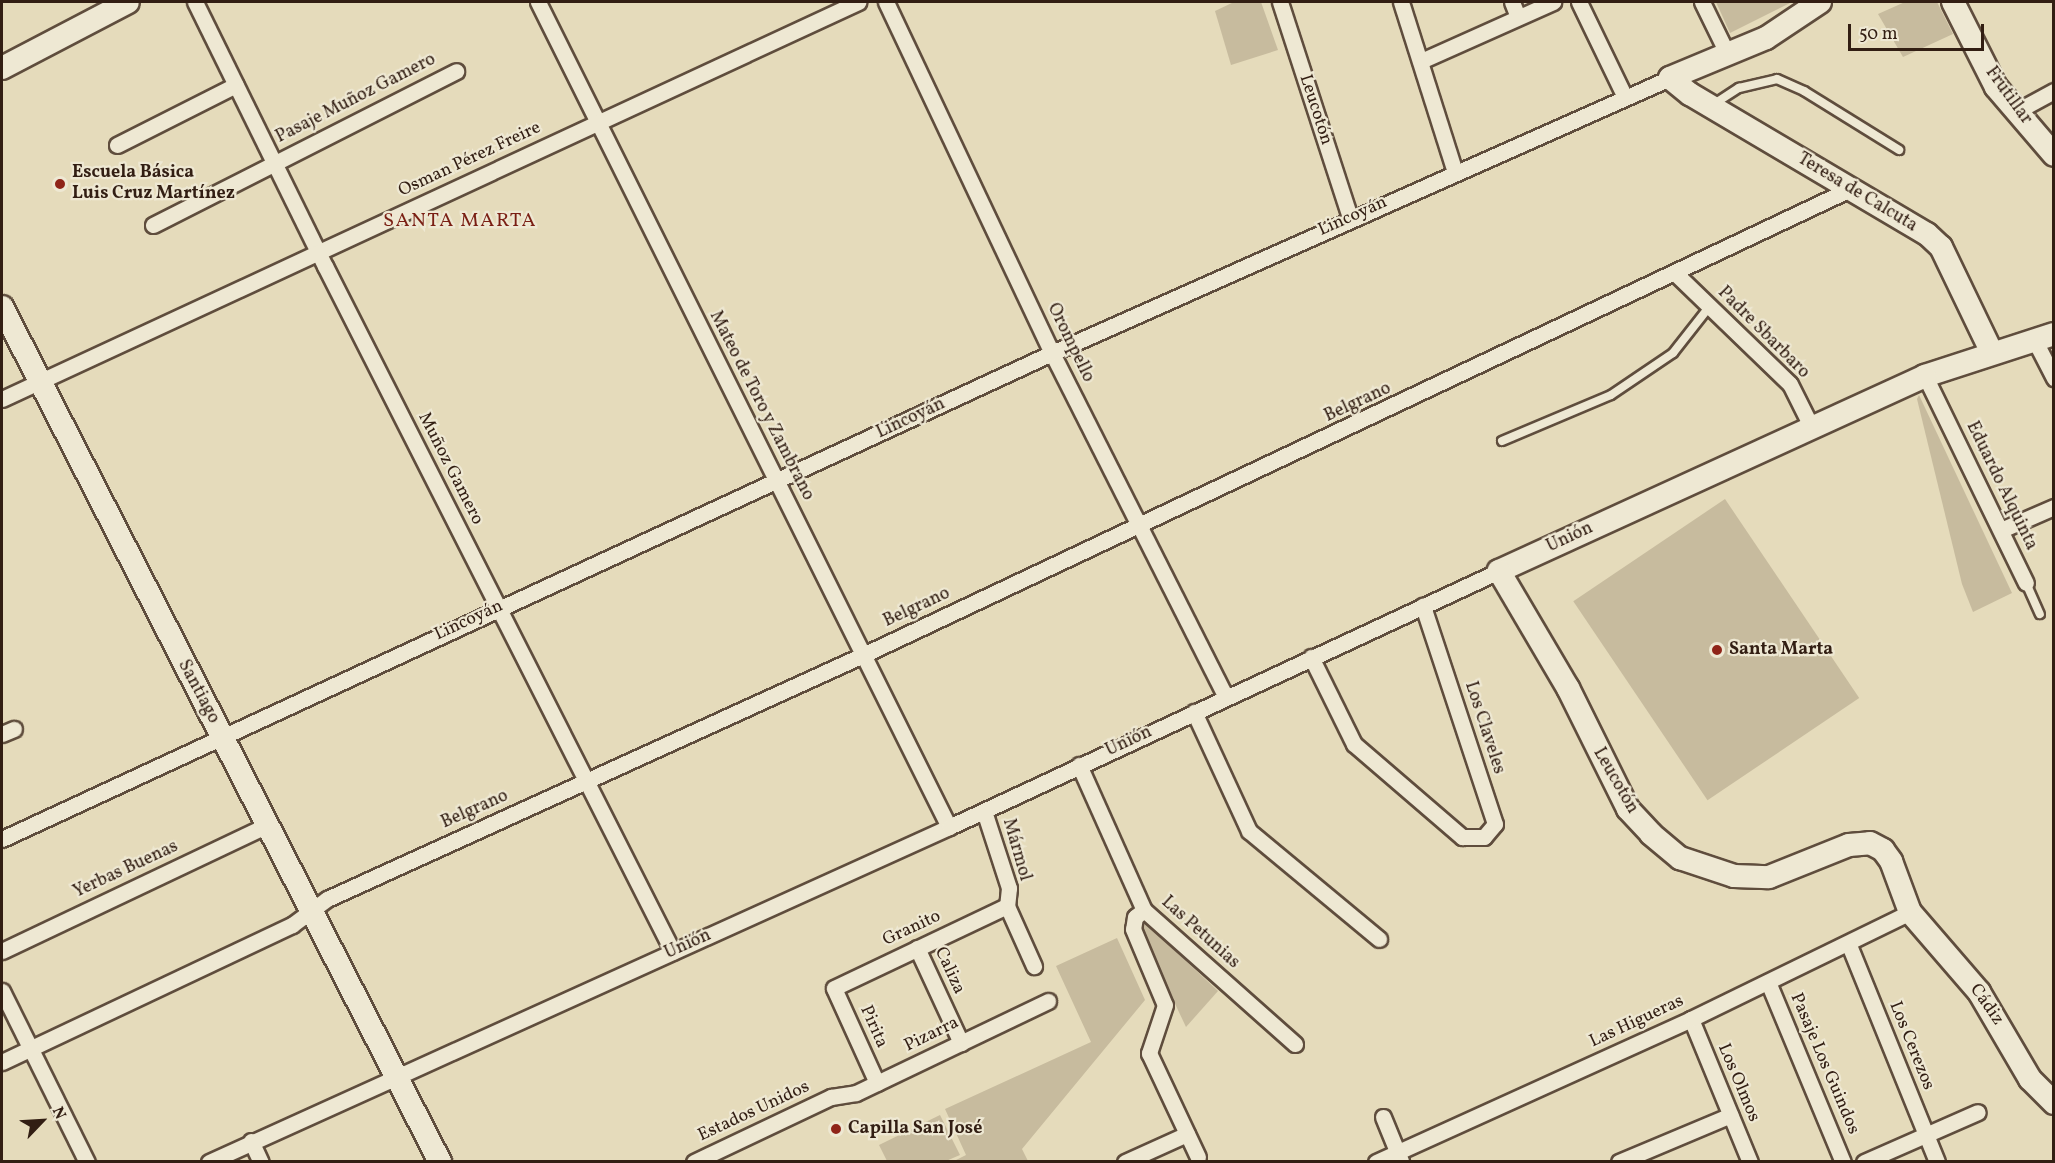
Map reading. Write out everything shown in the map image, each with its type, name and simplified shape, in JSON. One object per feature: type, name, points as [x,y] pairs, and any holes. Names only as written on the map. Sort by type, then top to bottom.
[{"type":"street","points":[[2,68],[128,2]]},
{"type":"street","name":"Muñoz Gamero","points":[[195,2],[318,252],[673,952]]},
{"type":"street","name":"Mateo de Toro y Zambrano","points":[[538,2],[950,827]]},
{"type":"street","name":"Osman Pérez Freire","points":[[2,399],[858,2]]},
{"type":"street","name":"Orompello","points":[[886,2],[1052,352],[1226,698]]},
{"type":"street","name":"Leucotón","points":[[1280,2],[1350,218]]},
{"type":"street","points":[[1401,2],[1455,172]]},
{"type":"street","points":[[1512,2],[1518,17]]},
{"type":"street","points":[[1421,61],[1553,2]]},
{"type":"street","points":[[1579,2],[1625,97]]},
{"type":"street","points":[[1702,2],[1727,53]]},
{"type":"street","name":"Lincoyán","points":[[2,839],[1052,352],[1790,25],[1820,2]]},
{"type":"street","name":"Frutillar","points":[[1953,2],[1996,87],[2054,155]]},
{"type":"street","name":"Pasaje Muñoz Gamero","points":[[153,225],[456,71]]},
{"type":"street","name":"Teresa de Calcuta","points":[[1670,78],[1710,106],[1927,234],[1941,247],[1992,353]]},
{"type":"street","points":[[117,145],[236,85]]},
{"type":"street","points":[[2017,111],[2054,91]]},
{"type":"street","name":"Belgrano","points":[[2,1062],[292,925],[327,898],[863,655],[1676,274],[1850,189]]},
{"type":"street","name":"Padre Sbarbaro","points":[[1676,274],[1790,384],[1810,426]]},
{"type":"street","name":"Santiago","points":[[2,307],[440,1161]]},
{"type":"street","points":[[2044,337],[2054,378]]},
{"type":"street","name":"Unión","points":[[208,1161],[950,827],[1078,765],[1810,426],[1925,376],[2044,337]]},
{"type":"street","name":"Eduardo Alquinta","points":[[1925,376],[2026,583]]},
{"type":"street","points":[[2001,530],[2054,507]]},
{"type":"street","name":"Leucotón","points":[[1499,571],[1568,688],[1628,809],[1665,846],[1680,858],[1709,870],[1769,877],[1849,845],[1870,843],[1891,861],[1910,912]]},
{"type":"street","name":"Los Claveles","points":[[1311,657],[1354,744],[1462,837],[1484,837],[1495,824],[1423,606]]},
{"type":"street","points":[[1194,712],[1249,831],[1379,939]]},
{"type":"street","name":"Las Petunias","points":[[1078,765],[1144,910],[1295,1044]]},
{"type":"street","name":"Mármol","points":[[984,811],[1009,888],[1007,906],[1034,966]]},
{"type":"street","name":"Yerbas Buenas","points":[[2,951],[267,825]]},
{"type":"street","name":"Granito","points":[[834,988],[1007,906]]},
{"type":"street","points":[[1144,910],[1135,917],[1133,929],[1165,1005],[1149,1053],[1198,1157]]},
{"type":"street","name":"Las Higueras","points":[[1377,1161],[1400,1157],[1849,945],[1910,912]]},
{"type":"street","name":"Cádiz","points":[[1910,912],[1979,992],[2030,1079],[2054,1103]]},
{"type":"street","name":"Los Cerezos","points":[[1849,945],[1937,1161]]},
{"type":"street","name":"Caliza","points":[[917,948],[961,1043]]},
{"type":"street","name":"Pasaje Los Guindos","points":[[1768,982],[1843,1161]]},
{"type":"street","name":"Pirita","points":[[834,988],[877,1083]]},
{"type":"street","points":[[2,991],[87,1161]]},
{"type":"street","name":"Pizarra","points":[[831,1098],[856,1093],[1048,1001]]},
{"type":"street","name":"Los Olmos","points":[[1690,1019],[1750,1161]]},
{"type":"street","name":"Estados Unidos","points":[[694,1161],[831,1098]]},
{"type":"street","points":[[1864,1161],[1978,1112]]},
{"type":"street","points":[[1619,1161],[1731,1115]]},
{"type":"street","points":[[1383,1117],[1400,1157]]},
{"type":"street","points":[[1125,1161],[1187,1134]]},
{"type":"street","points":[[251,1141],[261,1161]]},
{"type":"lane","points":[[1710,106],[1739,88],[1777,79],[1804,91],[1899,150]]},
{"type":"lane","points":[[1502,441],[1611,395],[1673,353],[1710,306]]},
{"type":"lane","name":"Eduardo Alquinta","points":[[2026,583],[2040,614]]},
{"type":"shaded area","points":[[1234,2],[1261,2],[1278,50],[1231,65],[1215,11]]},
{"type":"shaded area","points":[[1716,2],[1792,2],[1730,33]]},
{"type":"shaded area","points":[[1905,2],[1937,2],[1953,34],[1903,57],[1878,14]]},
{"type":"shaded area","points":[[1919,395],[2012,593],[1973,612],[1962,584],[1917,399]]},
{"type":"shaded area","name":"Santa Marta","points":[[1725,499],[1859,698],[1707,800],[1573,601]]},
{"type":"shaded area","points":[[1144,922],[1218,991],[1186,1027],[1138,925]]},
{"type":"shaded area","points":[[1117,938],[1145,1000],[1022,1149],[1028,1161],[954,1161],[966,1155],[945,1109],[1091,1042],[1056,966]]},
{"type":"shaded area","points":[[940,1115],[960,1155],[946,1161],[887,1161],[879,1145]]},
{"type":"place","name":"Escuela Básica Luis Cruz Martínez","points":[[60,184]]},
{"type":"place","name":"Santa Marta","points":[[1717,650]]},
{"type":"place","name":"Capilla San José","points":[[836,1129]]},
{"type":"district","name":"SANTA MARTA","points":[[460,221]]}]
